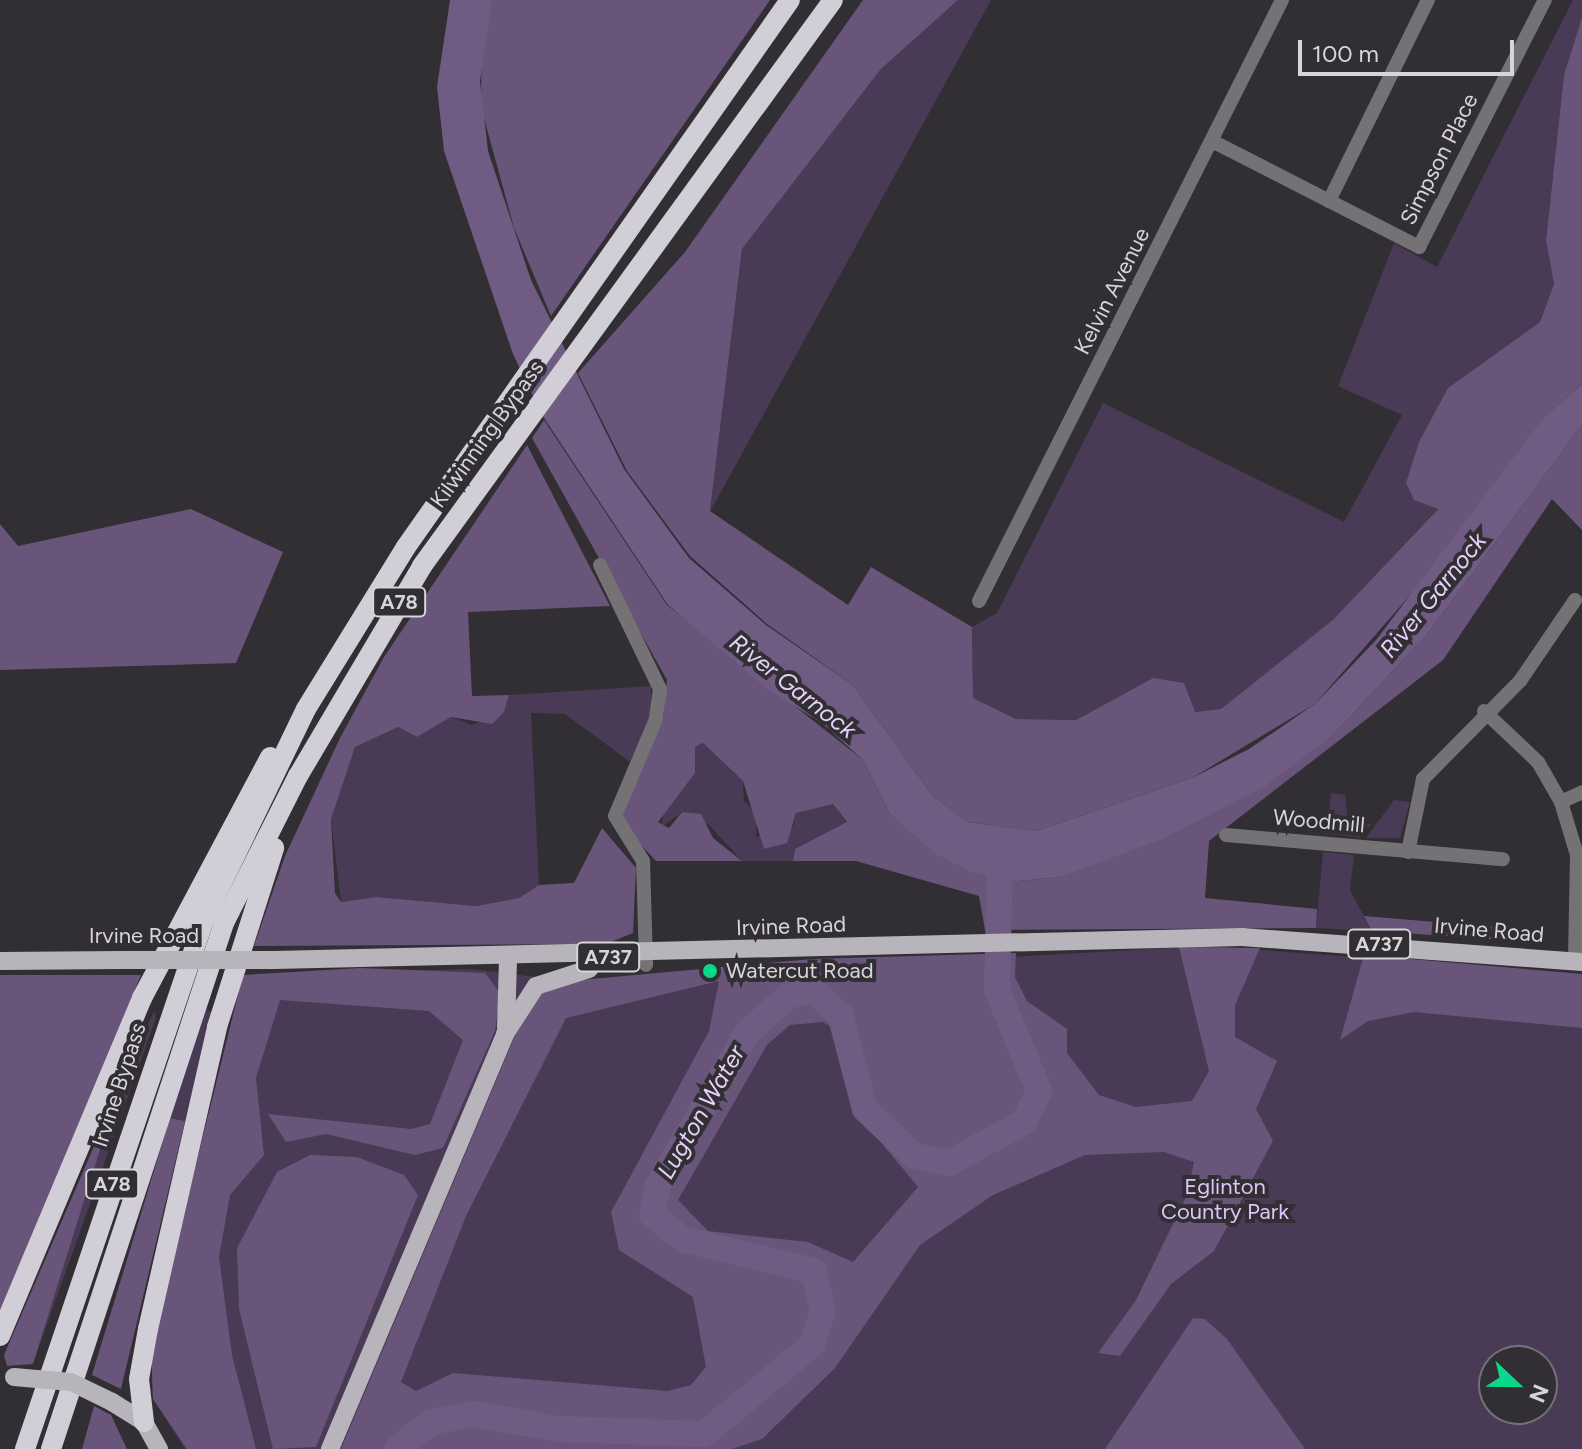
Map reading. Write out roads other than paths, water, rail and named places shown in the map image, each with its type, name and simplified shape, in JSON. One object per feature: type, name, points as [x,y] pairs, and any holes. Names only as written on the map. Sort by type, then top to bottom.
[{"type":"highway","points":[[732,79],[778,0]]},
{"type":"highway","name":"Kilwinning Bypass","points":[[214,922],[306,709],[498,414],[790,0]]},
{"type":"highway","name":"Kilwinning Bypass","points":[[214,922],[422,566],[833,0]]},
{"type":"highway","points":[[0,1336],[142,998],[250,783],[306,709]]},
{"type":"highway","points":[[156,1440],[139,1379],[148,1329],[217,1027],[298,776]]},
{"type":"highway","name":"Irvine Bypass","points":[[25,1449],[214,922]]},
{"type":"highway","name":"A78","points":[[51,1449],[214,922]]},
{"type":"main road","name":"Irvine Road","points":[[0,961],[647,960],[698,954],[942,944],[1288,938],[1578,961]]},
{"type":"main road","points":[[505,1034],[508,958]]},
{"type":"main road","points":[[330,1449],[505,1034],[527,997],[533,958]]},
{"type":"main road","points":[[527,997],[568,970],[647,960]]},
{"type":"main road","points":[[7,1378],[71,1382],[112,1402],[156,1440]]},
{"type":"street","name":"Kelvin Avenue","points":[[979,601],[1282,0]]},
{"type":"street","points":[[1329,201],[1428,0]]},
{"type":"street","name":"Simpson Place","points":[[1212,141],[1419,247],[1545,0]]},
{"type":"street","points":[[600,565],[660,689],[656,719],[615,816],[643,861],[647,960]]},
{"type":"street","points":[[1408,852],[1423,779],[1484,711],[1538,660],[1575,600]]},
{"type":"street","points":[[1484,711],[1538,762],[1561,802],[1577,855],[1578,961]]},
{"type":"street","points":[[1561,802],[1582,792]]},
{"type":"street","name":"Woodmill","points":[[1226,835],[1503,859]]},
{"type":"water","name":"River Garnock","points":[[450,0],[492,0],[480,81],[488,151],[531,280],[624,469],[689,558],[766,625],[853,685],[932,795],[967,822],[1036,831],[1192,778],[1249,749],[1315,704],[1377,639],[1544,417],[1582,384],[1582,425],[1429,632],[1335,733],[1264,787],[1162,839],[1060,877],[1009,882],[972,872],[934,853],[889,812],[863,760],[823,724],[766,688],[668,605],[542,415],[513,354],[444,151],[437,87]]},
{"type":"waterway","name":"Lugton Water","points":[[397,1449],[431,1422],[474,1414],[559,1429],[704,1434],[812,1345],[823,1312],[814,1271],[682,1239],[652,1215],[658,1185],[747,1033],[788,996],[812,990],[840,1014],[865,1109],[914,1156],[949,1163],[1024,1122],[1039,1091],[997,990],[1000,854]]},
{"type":"place","name":"Watercut Road","points":[[710,971]]},
{"type":"park label","name":"Eglinton Country Park","points":[[1225,1198]]}]
